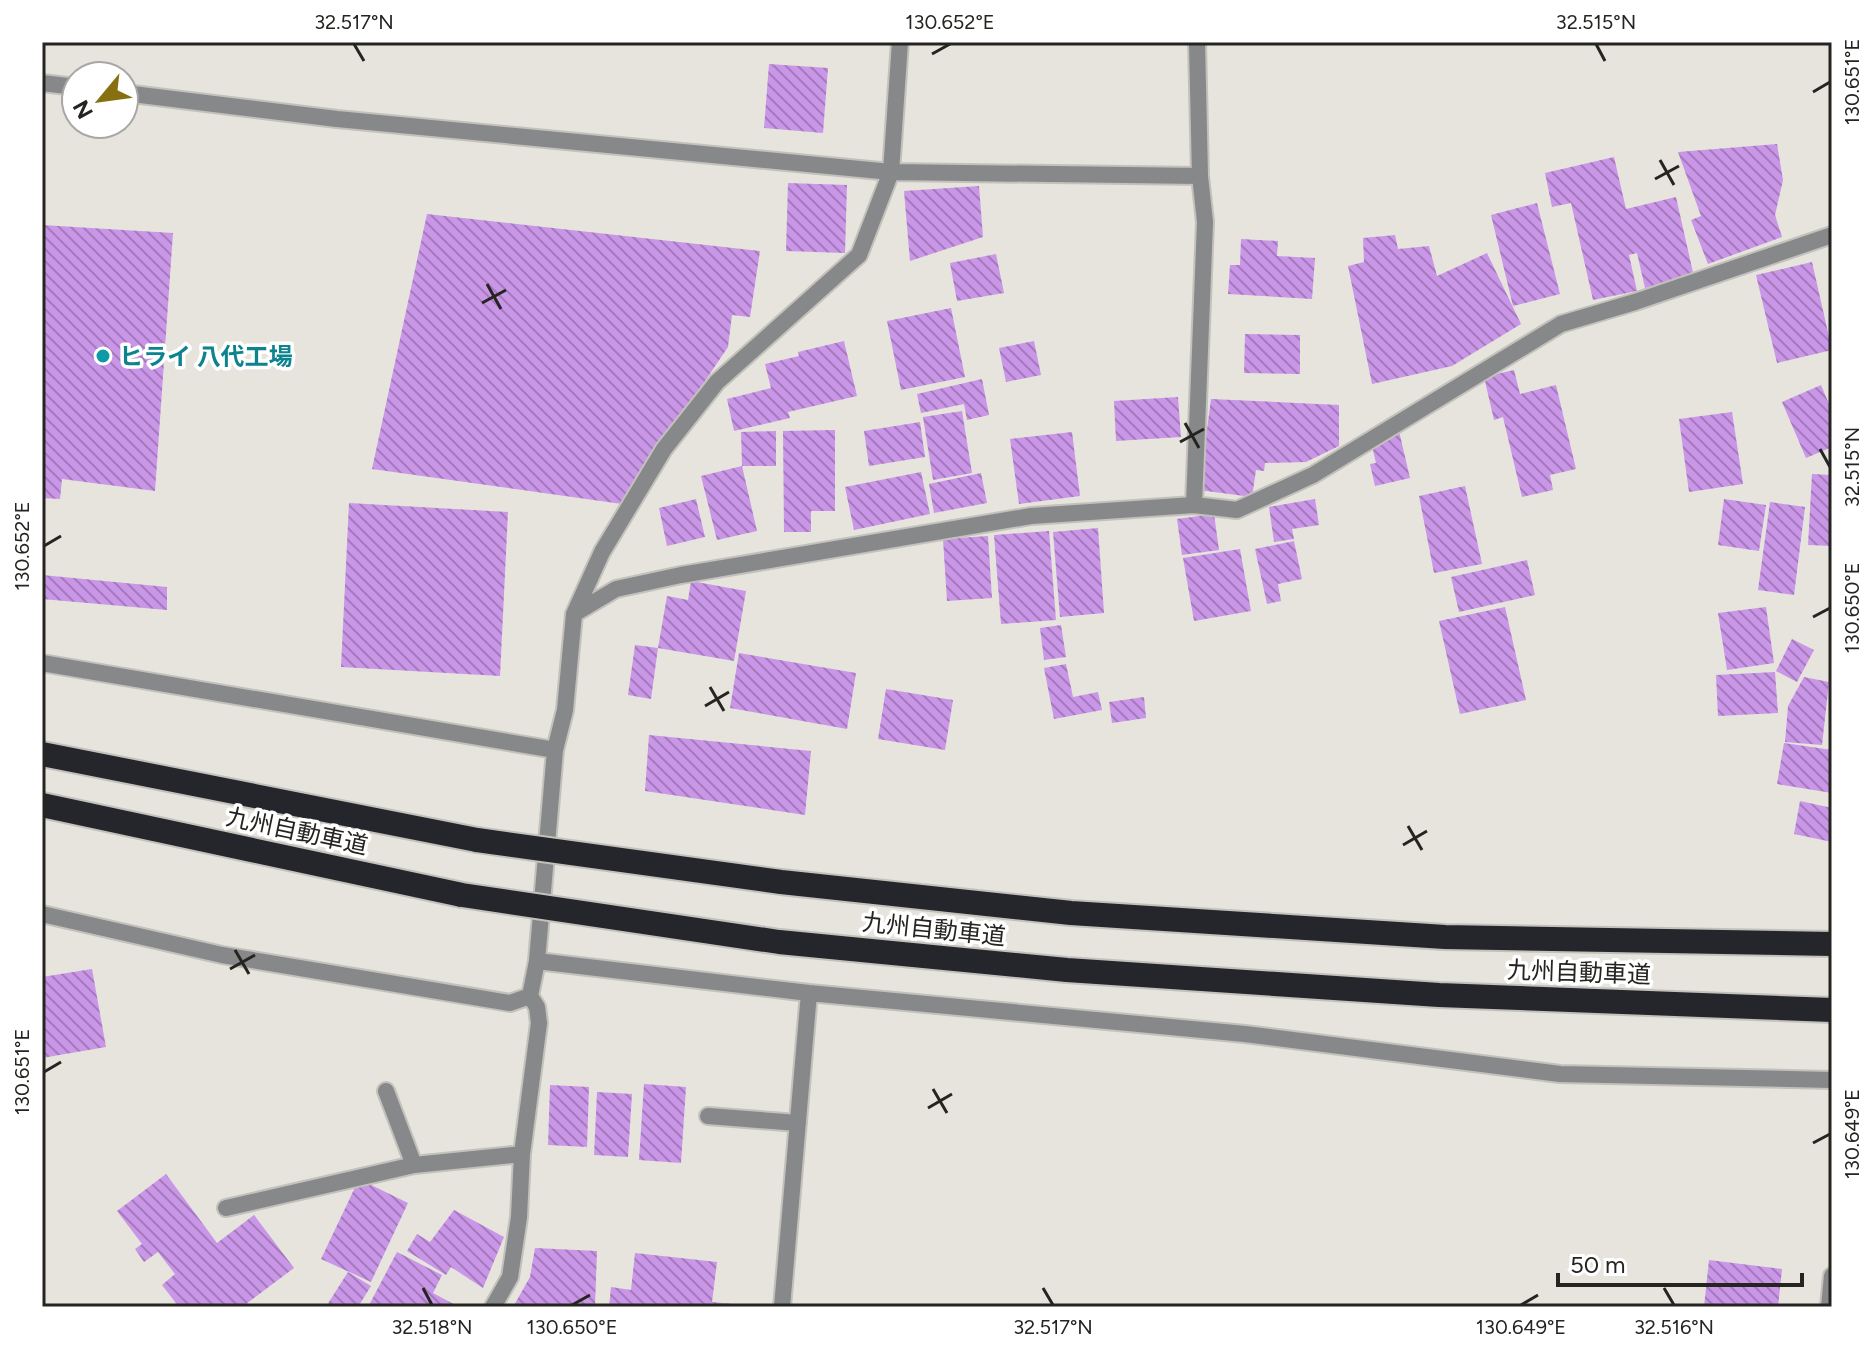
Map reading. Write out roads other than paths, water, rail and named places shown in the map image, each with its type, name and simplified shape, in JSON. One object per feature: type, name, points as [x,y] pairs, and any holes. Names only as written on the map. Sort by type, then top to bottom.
[{"type":"highway","name":"九州自動車道","points":[[42,754],[477,840],[781,882],[1071,913],[1445,937],[1832,944]]},
{"type":"highway","name":"九州自動車道","points":[[42,805],[462,895],[779,942],[1067,970],[1439,995],[1832,1010]]},
{"type":"street","points":[[493,1307],[510,1277],[519,1217],[522,1154],[539,1023],[537,1007],[530,996],[537,961],[555,750],[565,710],[574,614],[602,552],[664,449],[717,382],[859,255],[891,172],[900,42]]},
{"type":"street","points":[[1194,505],[1205,222],[1200,176],[1197,42]]},
{"type":"street","points":[[140,95],[337,119],[891,172],[1200,176]]},
{"type":"street","points":[[574,614],[616,589],[681,575],[1031,516],[1194,505],[1237,510],[1313,475],[1561,324],[1832,235]]},
{"type":"street","points":[[42,663],[555,750]]},
{"type":"street","points":[[42,914],[222,955],[510,1003],[530,996]]},
{"type":"street","points":[[537,961],[809,993],[1245,1034],[1560,1074],[1832,1080]]},
{"type":"street","points":[[782,1307],[809,993]]},
{"type":"street","points":[[386,1091],[414,1165]]},
{"type":"street","points":[[708,1116],[798,1123]]},
{"type":"street","points":[[226,1208],[414,1165],[522,1154]]},
{"type":"street","points":[[1829,1307],[1832,1276]]},
{"type":"place","name":"ヒライ 八代工場","points":[[103,356]]}]
